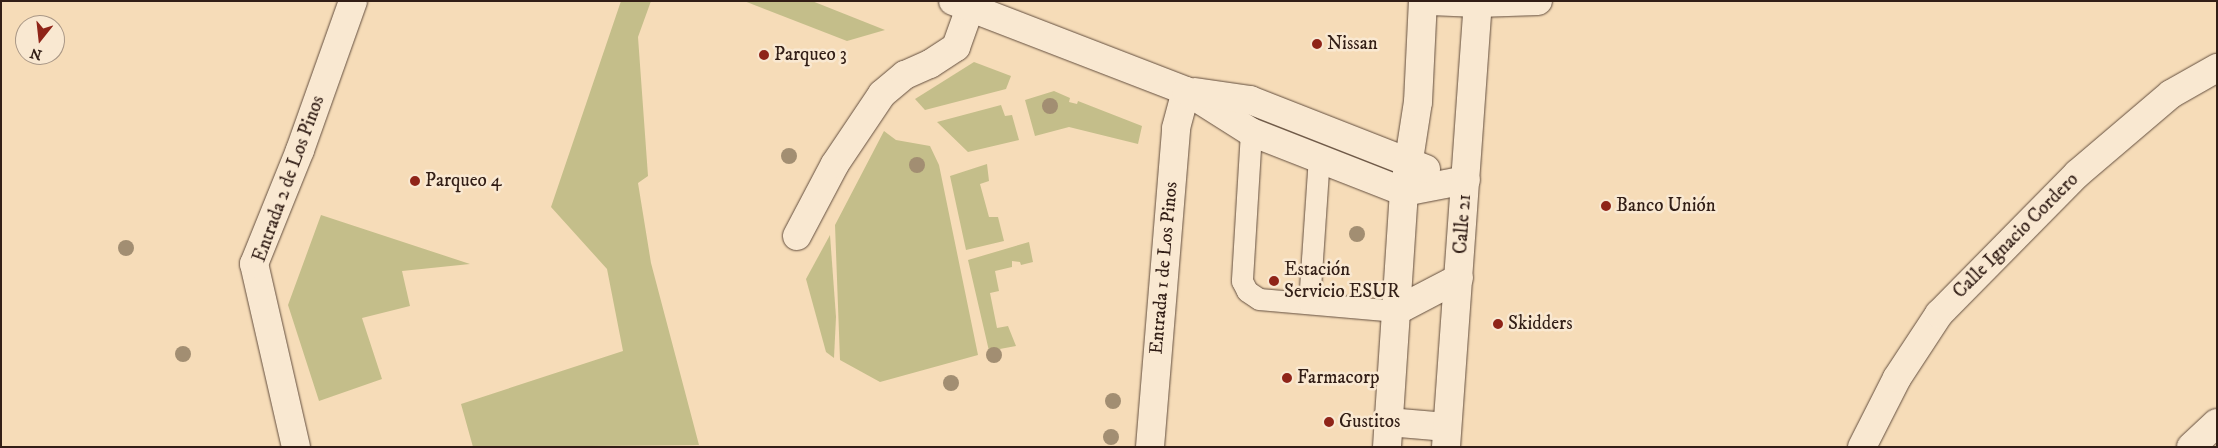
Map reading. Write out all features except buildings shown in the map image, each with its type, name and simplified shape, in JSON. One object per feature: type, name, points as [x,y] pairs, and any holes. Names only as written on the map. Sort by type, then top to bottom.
[{"type":"street","name":"Entrada 2 de Los Pinos","points":[[296,447],[254,264],[300,150],[353,1]]},
{"type":"street","points":[[1424,1],[1418,102],[1404,192],[1388,434],[1447,437]]},
{"type":"street","points":[[1430,1],[1538,1]]},
{"type":"street","name":"Calle 21","points":[[1447,437],[1478,2]]},
{"type":"street","points":[[797,236],[835,164],[882,94],[905,74],[930,64],[956,47],[962,5],[1186,91],[1251,132],[1404,192],[1466,180]]},
{"type":"street","name":"Calle Ignacio Cordero","points":[[1862,447],[1897,378],[1939,314],[2077,174],[2171,94],[2217,68]]},
{"type":"street","points":[[1186,91],[1250,100],[1408,164],[1466,180]]},
{"type":"street","name":"Entrada 1 de Los Pinos","points":[[1150,447],[1176,128],[1186,91]]},
{"type":"street","points":[[1396,311],[1459,278]]},
{"type":"street","points":[[2191,447],[2217,423]]},
{"type":"lane","points":[[1251,132],[1242,280],[1247,291],[1259,299],[1396,311]]},
{"type":"lane","points":[[1308,303],[1319,158]]},
{"type":"shaded area","points":[[621,1],[651,1],[638,37],[648,176],[638,183],[651,263],[699,445],[473,447],[461,404],[623,351],[607,269],[551,207]]},
{"type":"shaded area","points":[[744,1],[812,1],[885,30],[847,41]]},
{"type":"shaded area","points":[[974,62],[1011,76],[1006,89],[925,110],[915,99]]},
{"type":"shaded area","points":[[1054,91],[1070,98],[1069,102],[1077,104],[1078,101],[1142,126],[1138,144],[1069,127],[1035,136],[1025,100]]},
{"type":"shaded area","points":[[1001,105],[1005,116],[1012,115],[1019,140],[968,152],[937,122]]},
{"type":"shaded area","points":[[884,131],[896,140],[930,146],[939,165],[978,355],[880,382],[840,360],[835,225]]},
{"type":"shaded area","points":[[987,164],[989,181],[980,184],[989,217],[998,217],[1004,241],[966,250],[950,176]]},
{"type":"shaded area","points":[[321,215],[470,264],[402,271],[410,306],[362,318],[382,379],[319,401],[288,305]]},
{"type":"shaded area","points":[[830,235],[836,317],[834,358],[826,352],[806,279]]},
{"type":"shaded area","points":[[1029,242],[1033,262],[1021,265],[1020,262],[1012,261],[1012,267],[995,271],[999,291],[990,293],[997,328],[1008,326],[1016,346],[989,351],[968,260]]},
{"type":"place","name":"Nissan","points":[[1317,44]]},
{"type":"place","name":"Parqueo 3","points":[[764,55]]},
{"type":"place","name":"Parqueo 4","points":[[415,181]]},
{"type":"place","name":"Banco Unión","points":[[1606,206]]},
{"type":"place","name":"Estación Servicio ESUR","points":[[1274,281]]},
{"type":"place","name":"Skidders","points":[[1498,324]]},
{"type":"place","name":"Farmacorp","points":[[1287,378]]},
{"type":"place","name":"Gustitos","points":[[1329,422]]}]
